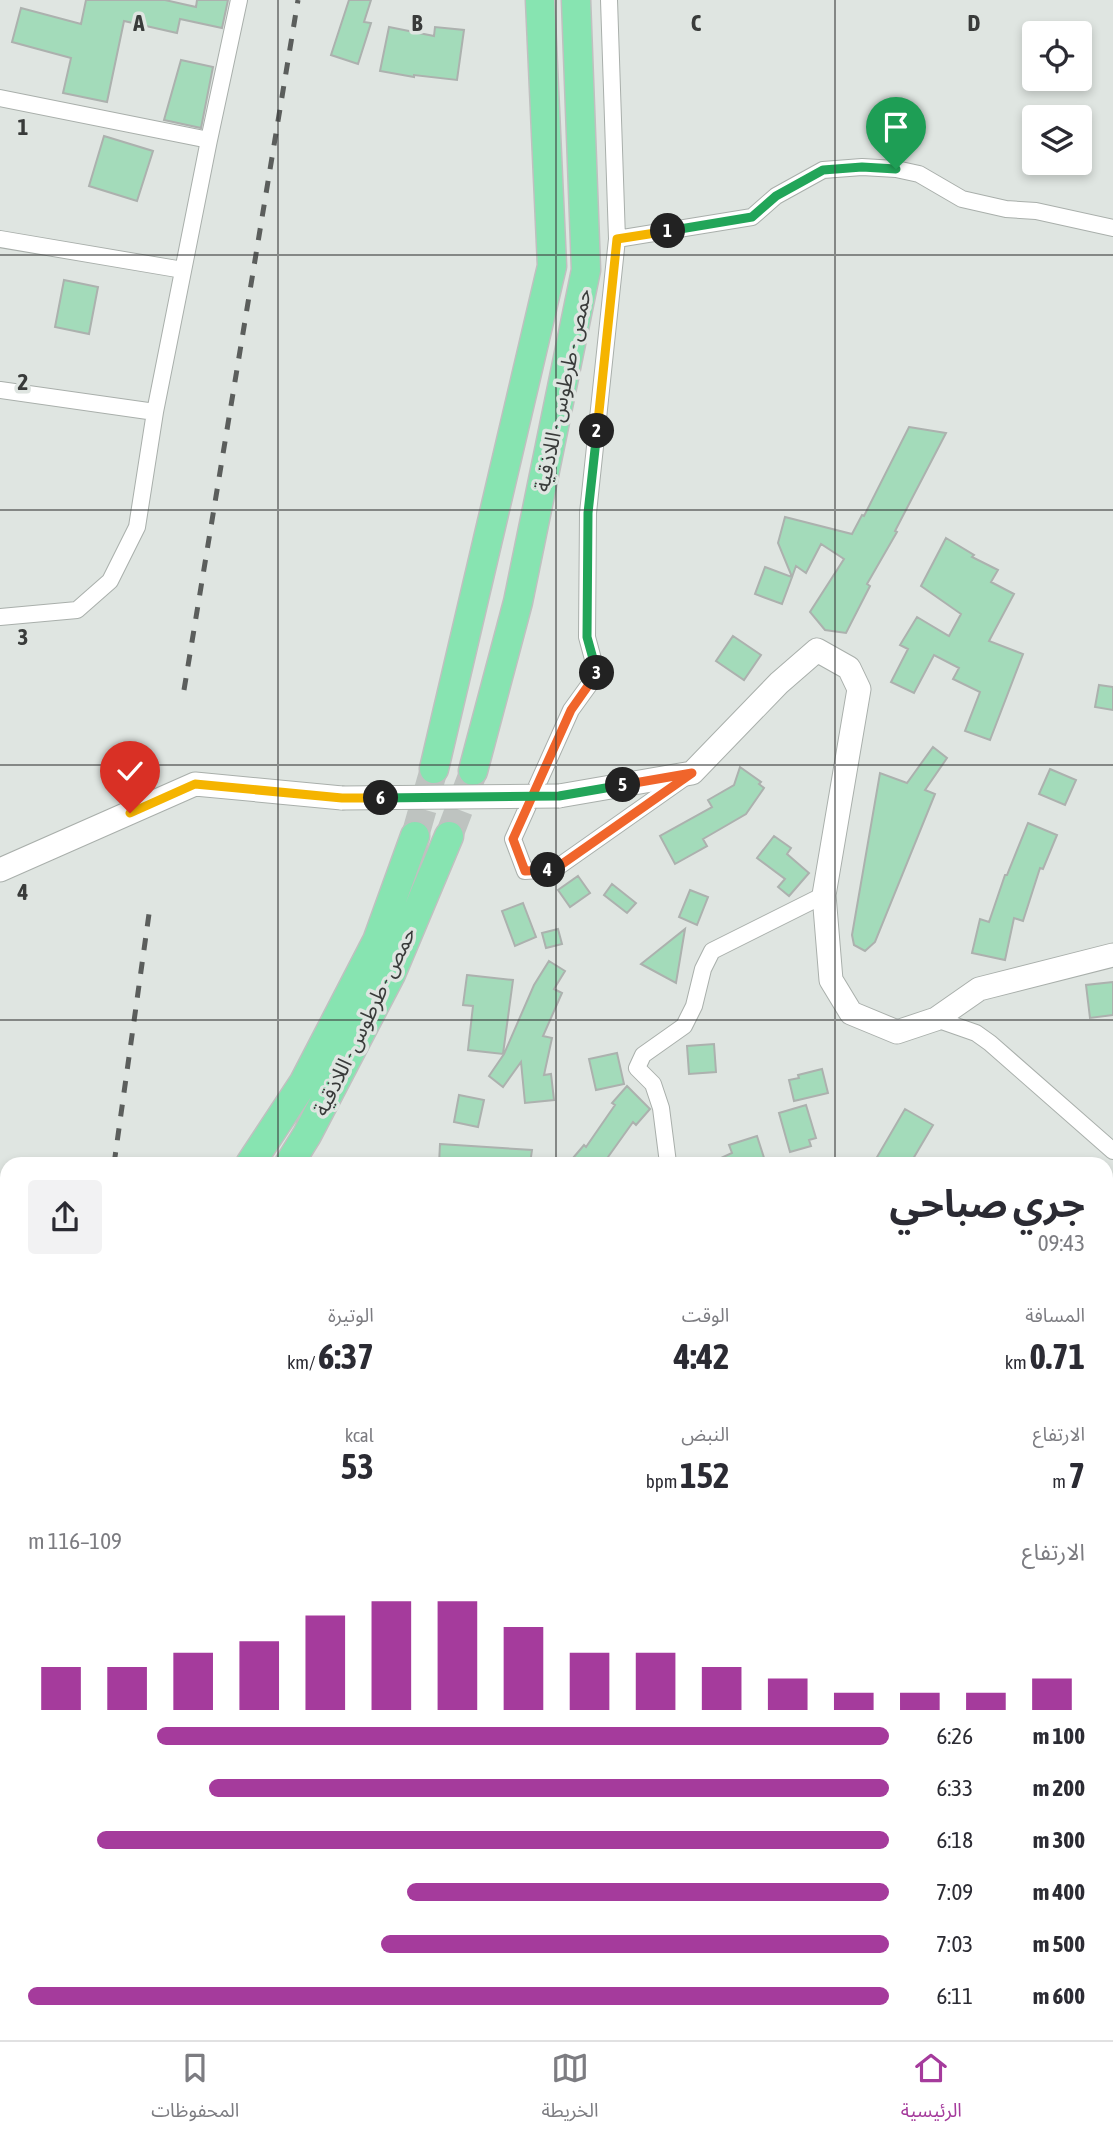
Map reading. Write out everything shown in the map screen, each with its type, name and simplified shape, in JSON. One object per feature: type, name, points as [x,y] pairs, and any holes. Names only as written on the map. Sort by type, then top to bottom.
[{"type":"highway","name":"حمص - طرطوس - اللاذقية","points":[[434,769],[552,266],[540,0]]},
{"type":"highway","name":"حمص - طرطوس - اللاذقية","points":[[473,771],[518,602],[586,271],[576,0]]},
{"type":"highway","name":"حمص - طرطوس - اللاذقية","points":[[255,1157],[304,1082],[377,942],[415,836]]},
{"type":"highway","name":"حمص - طرطوس - اللاذقية","points":[[293,1157],[391,974],[449,836]]},
{"type":"main road","points":[[0,870],[195,784],[342,798],[559,796],[692,773],[779,683],[817,650],[849,668],[859,689],[824,895],[831,980],[851,1013],[897,1032],[936,1018],[979,989],[1113,954]]},
{"type":"street","points":[[0,617],[77,610],[110,581],[137,527],[155,412],[239,0]]},
{"type":"street","points":[[609,0],[617,239],[588,513],[587,637],[597,674],[571,710],[513,839],[525,871],[555,869],[692,773]]},
{"type":"street","points":[[0,98],[209,140]]},
{"type":"street","points":[[617,239],[752,217],[776,196],[823,170],[862,167],[896,169],[919,174],[962,199],[1006,209],[1036,211],[1113,228]]},
{"type":"street","points":[[0,239],[183,270]]},
{"type":"street","points":[[0,390],[155,412]]},
{"type":"street","points":[[667,1157],[661,1108],[653,1084],[637,1068],[643,1055],[684,1026],[694,1006],[703,969],[712,951],[824,895]]},
{"type":"street","points":[[936,1018],[976,1033],[1113,1151]]},
{"type":"building","points":[[86,0],[165,0],[196,7],[197,0],[228,0],[222,28],[180,19],[177,33],[124,21],[107,102],[63,93],[71,58],[12,42],[21,8],[81,24]]},
{"type":"building","points":[[349,0],[371,0],[364,22],[371,23],[358,64],[331,55]]},
{"type":"building","points":[[389,27],[434,36],[435,27],[464,30],[457,80],[380,71]]},
{"type":"building","points":[[181,60],[213,67],[201,128],[164,120]]},
{"type":"building","points":[[104,136],[153,151],[137,201],[89,186]]},
{"type":"building","points":[[64,280],[98,287],[89,334],[55,327]]},
{"type":"building","points":[[909,427],[946,433],[895,531],[897,532],[867,584],[870,586],[846,633],[825,630],[810,612],[844,559],[821,544],[806,573],[796,566],[792,577],[778,543],[785,517],[852,534],[862,515],[864,516]]},
{"type":"building","points":[[946,538],[974,555],[972,557],[998,570],[991,582],[1014,594],[989,641],[1023,654],[990,740],[965,731],[980,692],[953,679],[959,668],[934,655],[914,693],[891,682],[908,649],[900,645],[917,617],[949,636],[961,614],[921,586]]},
{"type":"building","points":[[765,567],[792,577],[782,604],[755,594]]},
{"type":"building","points":[[733,636],[761,655],[744,680],[716,661]]},
{"type":"building","points":[[1099,685],[1113,687],[1113,710],[1095,707]]},
{"type":"building","points":[[933,747],[947,758],[925,790],[935,794],[875,942],[865,951],[854,945],[852,935],[880,773],[907,783]]},
{"type":"building","points":[[740,767],[761,782],[759,784],[764,788],[746,814],[703,839],[707,846],[675,864],[660,836],[712,807],[708,800],[734,785]]},
{"type":"building","points":[[1050,769],[1076,780],[1065,805],[1039,794]]},
{"type":"building","points":[[1028,823],[1057,835],[1043,869],[1040,868],[1023,921],[1014,918],[1005,960],[972,953],[980,919],[989,922],[1005,875]]},
{"type":"building","points":[[774,836],[791,848],[787,854],[809,873],[789,896],[778,887],[785,879],[757,858]]},
{"type":"building","points":[[578,876],[590,893],[570,907],[558,890]]},
{"type":"building","points":[[612,884],[636,903],[627,913],[604,895]]},
{"type":"building","points":[[690,890],[708,897],[697,925],[679,917]]},
{"type":"building","points":[[523,903],[536,937],[515,946],[502,911]]},
{"type":"building","points":[[558,929],[562,944],[546,948],[542,933]]},
{"type":"building","points":[[685,929],[676,983],[641,964]]},
{"type":"building","points":[[549,961],[565,971],[554,989],[562,993],[543,1036],[552,1038],[544,1075],[551,1074],[554,1100],[525,1103],[521,1062],[503,1087],[489,1076],[504,1054],[534,985]]},
{"type":"building","points":[[467,975],[513,980],[503,1054],[468,1050],[473,1006],[463,1005]]},
{"type":"building","points":[[1113,982],[1113,1015],[1090,1018],[1086,985]]},
{"type":"building","points":[[714,1044],[716,1072],[689,1074],[687,1046]]},
{"type":"building","points":[[617,1053],[624,1084],[596,1090],[589,1059]]},
{"type":"building","points":[[822,1069],[828,1093],[794,1101],[789,1080]]},
{"type":"building","points":[[627,1086],[650,1109],[636,1125],[633,1122],[608,1157],[574,1157],[584,1145],[586,1147],[615,1105],[612,1103]]},
{"type":"building","points":[[459,1095],[484,1100],[478,1127],[454,1122]]},
{"type":"building","points":[[806,1105],[816,1138],[809,1140],[811,1146],[790,1152],[779,1113]]},
{"type":"building","points":[[905,1109],[933,1125],[914,1157],[877,1157]]},
{"type":"building","points":[[757,1136],[764,1157],[723,1157],[732,1153],[729,1145]]},
{"type":"building","points":[[440,1144],[532,1150],[531,1157],[439,1157]]},
{"type":"tunnel","points":[[415,836],[434,769]]},
{"type":"tunnel","points":[[449,836],[473,773]]},
{"type":"railway","points":[[184,690],[298,0]]},
{"type":"railway","points":[[115,1157],[149,914]]},
{"type":"route","points":[[130,813],[195,784],[342,798],[486,797],[559,796],[692,773],[555,869],[525,871],[513,839],[542,774],[571,710],[597,674],[587,637],[588,513],[617,239],[752,217],[776,196],[823,170],[862,167],[896,169]]}]
